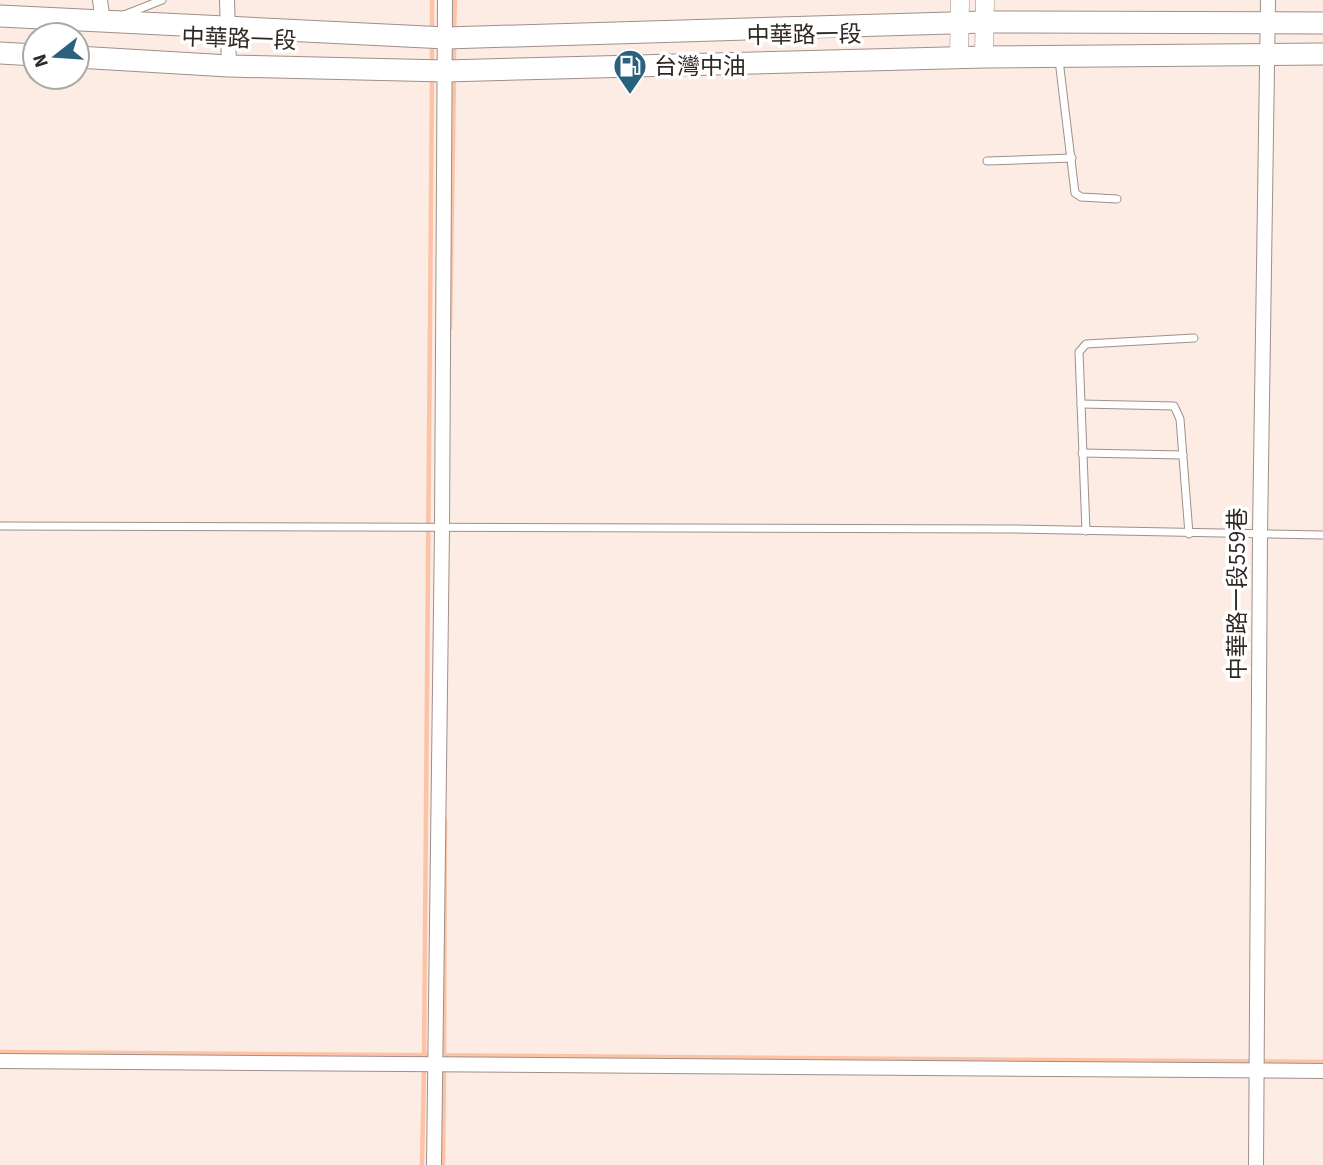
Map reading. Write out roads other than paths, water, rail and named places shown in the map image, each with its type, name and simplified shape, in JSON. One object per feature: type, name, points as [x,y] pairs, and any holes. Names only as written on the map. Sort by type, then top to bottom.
[{"type":"main road","name":"中華路一段","points":[[0,16],[446,38],[985,22],[1323,23]]},
{"type":"main road","points":[[0,53],[21,54]]},
{"type":"main road","name":"中華路一段","points":[[91,58],[229,66],[445,71],[984,57],[1323,54]]},
{"type":"street","points":[[100,0],[103,23]]},
{"type":"street","points":[[227,0],[229,66]]},
{"type":"street","points":[[434,1165],[445,0]]},
{"type":"street","points":[[959,58],[960,0]]},
{"type":"street","points":[[984,57],[985,0]]},
{"type":"street","name":"中華路一段559巷","points":[[1256,1165],[1260,534],[1268,0]]},
{"type":"street","points":[[0,1061],[1323,1071]]},
{"type":"lane","points":[[103,23],[162,0]]},
{"type":"lane","points":[[1058,56],[1075,193],[1081,197],[1117,199]]},
{"type":"lane","points":[[987,161],[1072,158]]},
{"type":"lane","points":[[1086,531],[1079,352],[1086,344],[1194,338]]},
{"type":"lane","points":[[1081,404],[1174,406],[1181,419],[1189,534]]},
{"type":"lane","points":[[1082,453],[1183,455]]},
{"type":"lane","points":[[0,526],[1086,531],[1323,535]]},
{"type":"waterway","points":[[432,0],[432,31]]},
{"type":"waterway","points":[[454,31],[455,0]]},
{"type":"waterway","points":[[432,43],[432,66]]},
{"type":"waterway","points":[[454,43],[454,66]]},
{"type":"waterway","points":[[424,1056],[432,78]]},
{"type":"waterway","points":[[450,328],[454,78]]},
{"type":"waterway","points":[[444,1056],[445,820]]},
{"type":"waterway","points":[[0,1052],[1323,1062]]},
{"type":"waterway","points":[[422,1165],[424,1068]]},
{"type":"waterway","points":[[443,1165],[444,1068]]},
{"type":"place","name":"台灣中油","points":[[630,96]]}]
